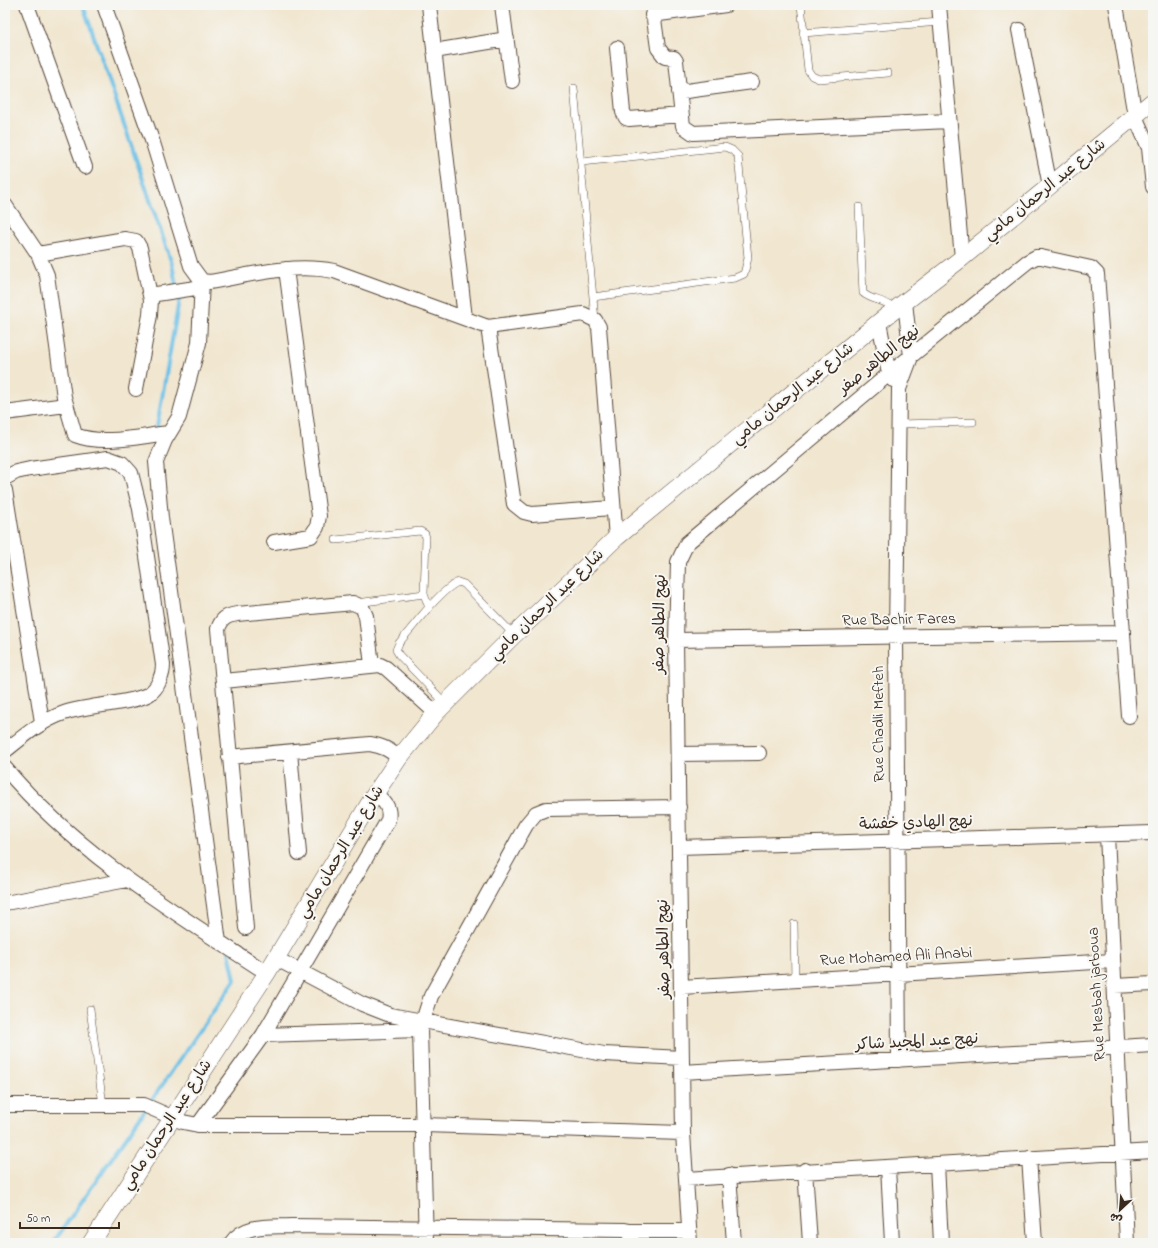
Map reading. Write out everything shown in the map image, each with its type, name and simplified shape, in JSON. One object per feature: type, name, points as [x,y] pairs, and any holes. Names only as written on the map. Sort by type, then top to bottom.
[{"type":"street","points":[[27,5],[85,166]]},
{"type":"street","points":[[104,5],[153,143],[191,266],[202,284],[198,343],[179,417],[169,433],[156,462],[161,518],[219,942]]},
{"type":"street","points":[[429,5],[465,318]]},
{"type":"street","points":[[502,5],[512,81]]},
{"type":"street","points":[[726,5],[652,10],[659,51],[665,57],[674,58],[676,61],[683,126],[693,133],[949,121]]},
{"type":"street","points":[[939,5],[962,258]]},
{"type":"street","points":[[1116,5],[1136,116],[1149,148],[1153,187]]},
{"type":"street","points":[[1019,30],[1050,186]]},
{"type":"street","points":[[434,51],[506,39]]},
{"type":"street","points":[[617,48],[623,112],[626,118],[629,119],[682,114]]},
{"type":"street","points":[[679,92],[752,82]]},
{"type":"street","name":"شارع عبد الرحمان مامي","points":[[91,1243],[267,973],[375,794],[399,758],[441,708],[514,635],[616,538],[879,322],[962,258],[1153,101]]},
{"type":"street","points":[[5,205],[38,254],[46,275],[66,405],[75,435],[87,440],[169,433]]},
{"type":"street","points":[[38,254],[130,239],[136,241],[140,248],[150,295],[150,315],[136,389]]},
{"type":"street","name":"نهج الطاهر صفر","points":[[689,1237],[683,1133],[676,640],[678,562],[687,543],[889,374],[1026,262],[1036,257],[1041,257],[1091,268],[1097,274],[1121,633]]},
{"type":"street","points":[[150,295],[286,269],[314,268],[334,271],[488,327],[584,314],[595,320],[599,328],[612,508],[616,538]]},
{"type":"street","points":[[274,542],[311,536],[317,527],[319,516],[286,269]]},
{"type":"street","points":[[899,389],[911,356],[900,306]]},
{"type":"street","points":[[879,322],[889,374],[899,389]]},
{"type":"street","points":[[488,327],[514,504],[524,512],[532,514],[612,508]]},
{"type":"street","name":"Rue Chadli Mefteh","points":[[899,389],[896,637],[896,841],[900,974],[899,1060]]},
{"type":"street","points":[[5,413],[66,405]]},
{"type":"street","points":[[5,478],[16,472],[30,469],[108,458],[122,463],[131,473],[141,518],[163,665],[162,675],[156,687],[148,694],[126,701],[93,705],[65,712],[42,722],[5,751]]},
{"type":"street","points":[[5,490],[42,722]]},
{"type":"street","points":[[246,928],[218,629],[221,621],[226,616],[354,603],[362,608],[366,616],[372,665]]},
{"type":"street","points":[[1121,633],[1129,716]]},
{"type":"street","name":"Rue Bachir Fares","points":[[676,640],[1121,633]]},
{"type":"street","points":[[224,681],[372,665],[386,668],[441,708]]},
{"type":"street","points":[[229,757],[370,744],[380,745],[399,758]]},
{"type":"street","points":[[290,752],[299,853]]},
{"type":"street","points":[[678,754],[759,753]]},
{"type":"street","points":[[6,770],[34,802],[59,826],[127,880],[267,973]]},
{"type":"street","points":[[198,1125],[263,1035],[388,820],[389,810],[387,806],[375,794]]},
{"type":"street","points":[[426,1243],[421,1026],[431,996],[526,825],[536,813],[546,809],[679,807]]},
{"type":"street","name":"نهج الهادي خفشة","points":[[679,847],[1153,833]]},
{"type":"street","name":"Rue Mesbah jarboua","points":[[1107,835],[1121,1153],[1127,1243]]},
{"type":"street","points":[[5,903],[127,880]]},
{"type":"street","points":[[275,958],[375,1010],[421,1026],[604,1054],[682,1058]]},
{"type":"street","name":"Rue Mohamed Ali Anabi","points":[[681,987],[1112,961]]},
{"type":"street","points":[[1114,986],[1153,984]]},
{"type":"street","points":[[263,1035],[421,1026]]},
{"type":"street","name":"نهج عبد المجيد شاكر","points":[[682,1072],[1153,1045]]},
{"type":"street","points":[[5,1105],[144,1105],[172,1118],[198,1125],[423,1126],[683,1133]]},
{"type":"street","points":[[686,1179],[805,1170],[888,1167],[1153,1151]]},
{"type":"street","points":[[1029,1158],[1035,1243]]},
{"type":"street","points":[[937,1164],[941,1243]]},
{"type":"street","points":[[888,1167],[892,1243]]},
{"type":"street","points":[[805,1170],[810,1243]]},
{"type":"street","points":[[729,1175],[734,1243]]},
{"type":"street","points":[[231,1243],[241,1232],[262,1227],[426,1227],[631,1237],[689,1237]]},
{"type":"lane","points":[[801,5],[808,70],[812,76],[819,78],[888,73]]},
{"type":"lane","points":[[803,33],[940,22]]},
{"type":"lane","points":[[574,88],[595,320]]},
{"type":"lane","points":[[581,162],[725,147],[732,150],[738,156],[748,258],[744,274],[735,278],[593,297]]},
{"type":"lane","points":[[859,207],[863,293],[866,296],[900,306]]},
{"type":"lane","points":[[899,424],[972,422]]},
{"type":"lane","points":[[336,540],[420,532],[425,534],[424,594],[429,608]]},
{"type":"lane","points":[[441,708],[396,650],[429,608],[452,585],[458,582],[464,584],[514,635]]},
{"type":"lane","points":[[354,603],[424,594]]},
{"type":"lane","points":[[794,924],[795,980]]},
{"type":"lane","points":[[90,1009],[103,1105]]},
{"type":"waterway","points":[[83,5],[172,264],[179,300],[155,438],[156,449]]},
{"type":"waterway","points":[[53,1243],[235,980],[229,952]]}]
